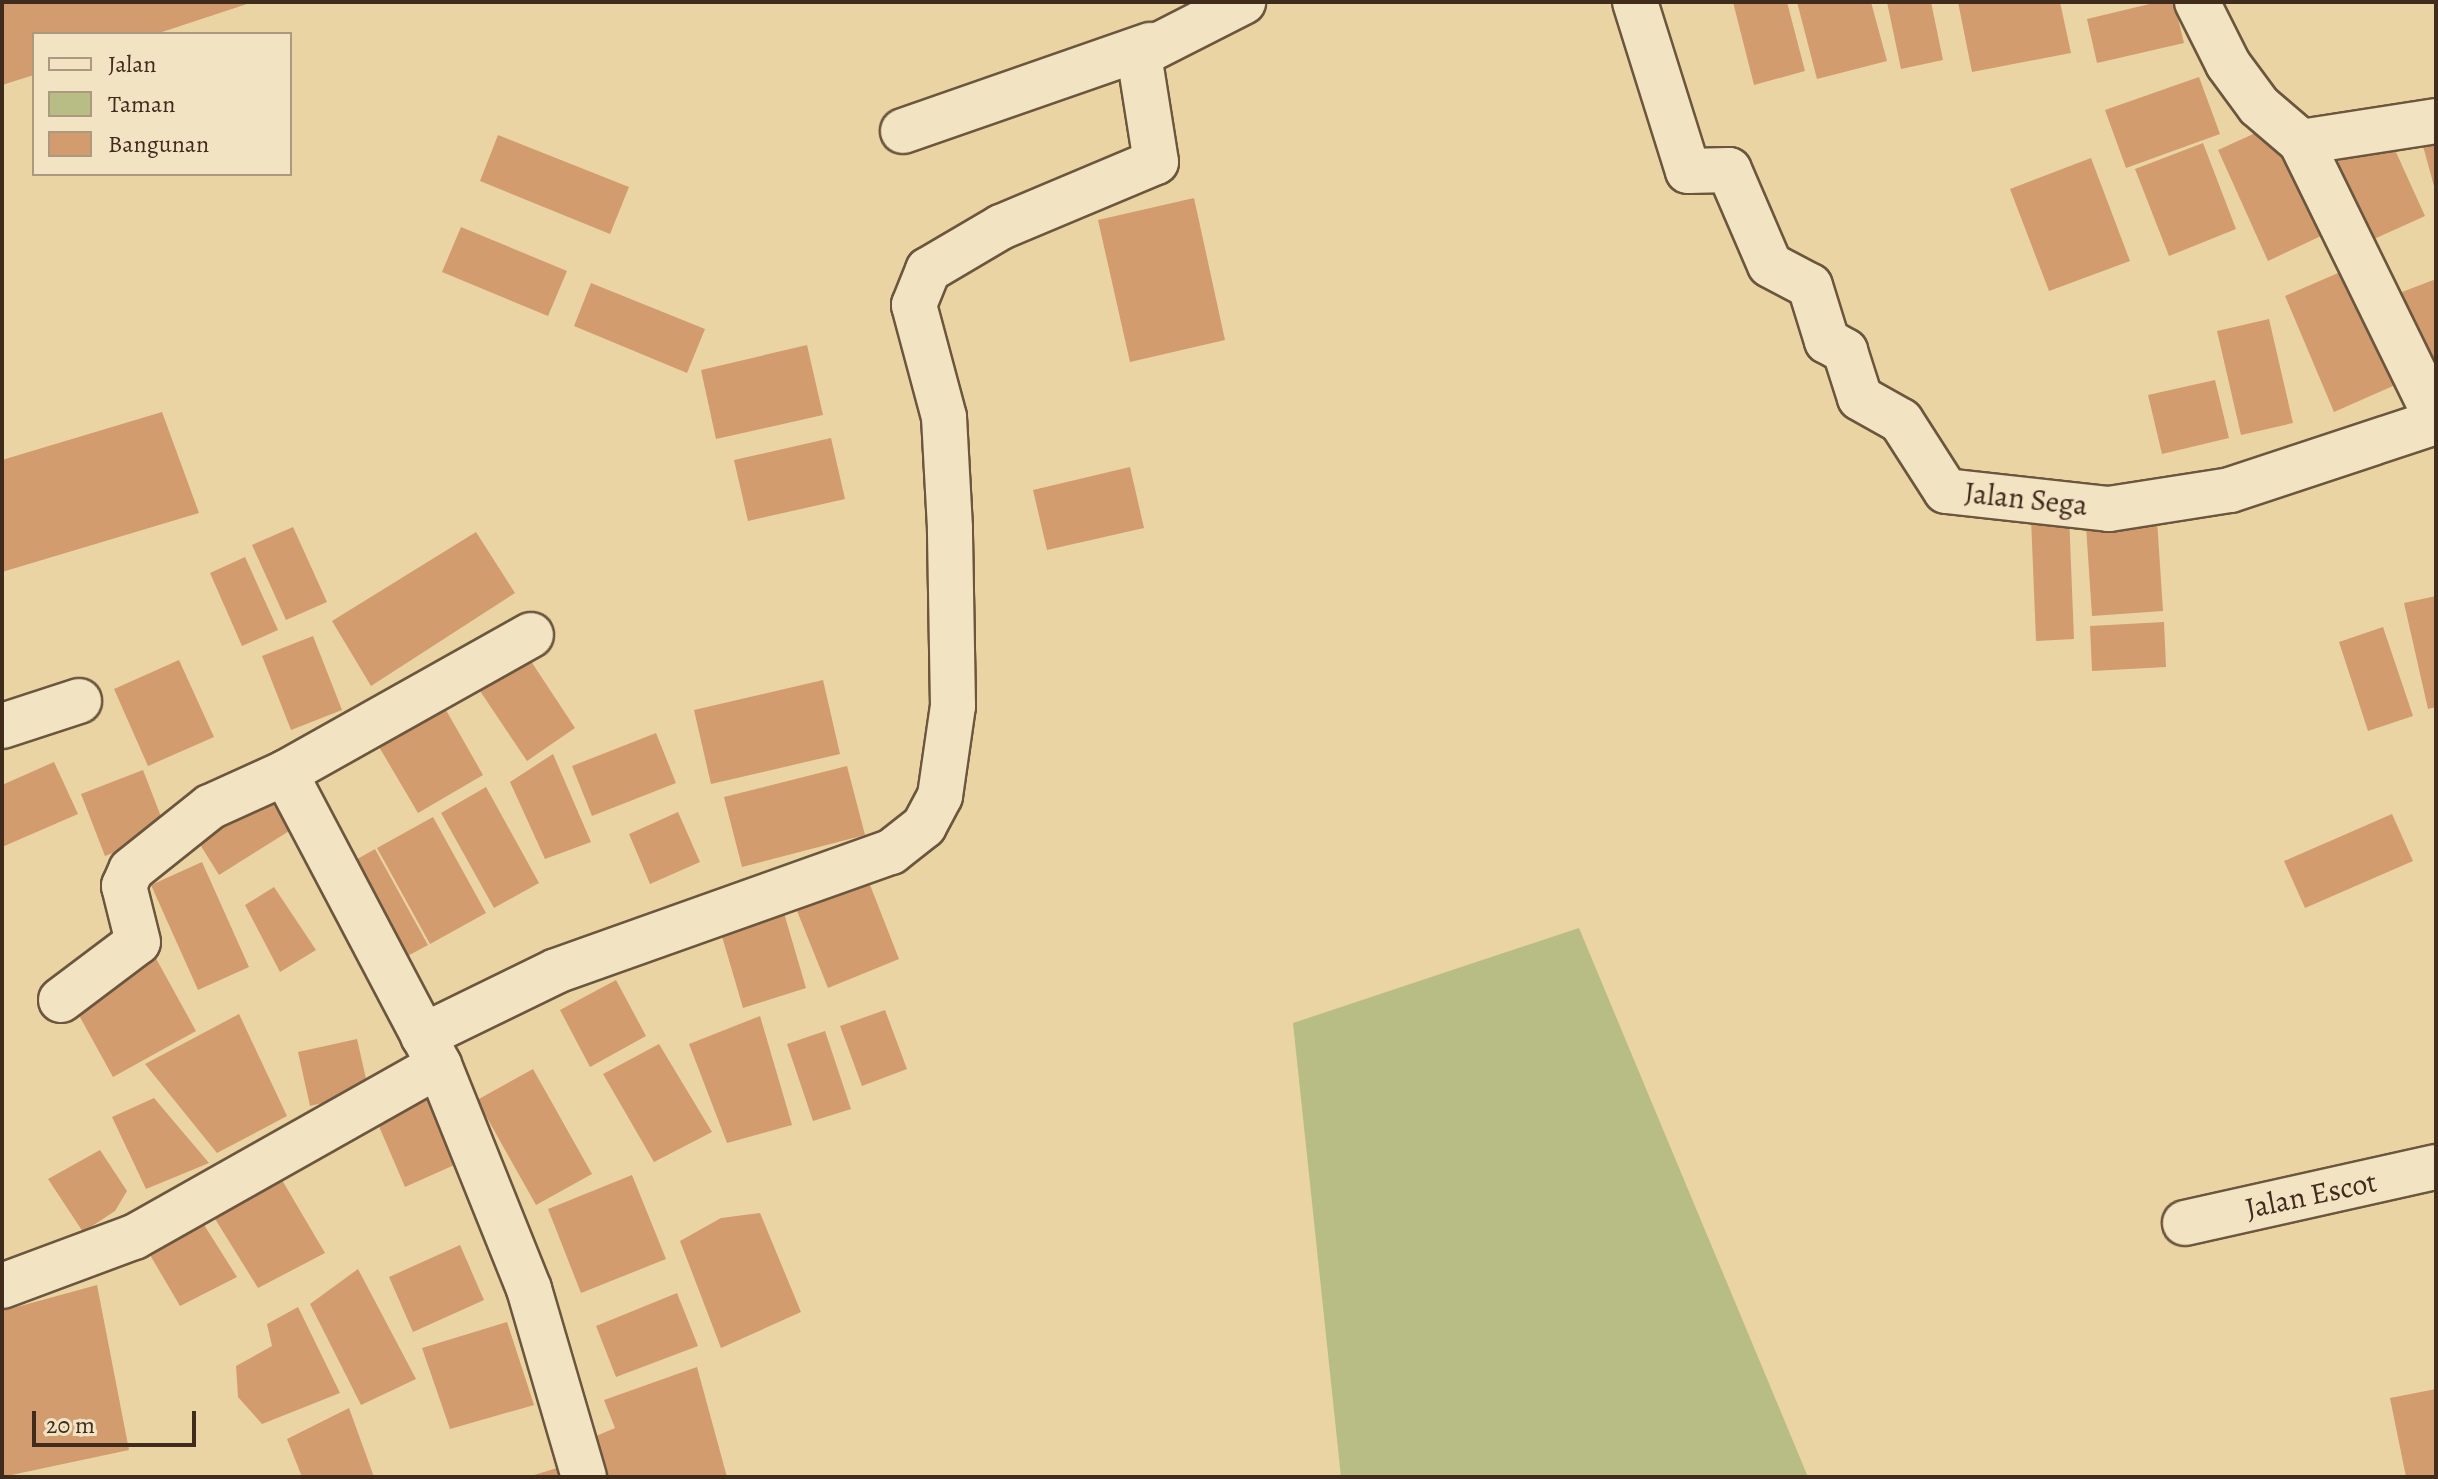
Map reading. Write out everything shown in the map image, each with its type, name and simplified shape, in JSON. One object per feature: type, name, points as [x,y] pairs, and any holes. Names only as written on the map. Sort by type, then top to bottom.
[{"type":"street","points":[[903,131],[1150,45],[1243,2]]},
{"type":"street","name":"Jalan Sega","points":[[1635,2],[1688,171],[1729,170],[1770,265],[1810,286],[1827,341],[1845,351],[1860,398],[1901,421],[1946,491],[2109,509],[2230,490],[2436,420]]},
{"type":"street","points":[[2197,2],[2243,85],[2301,142],[2436,420]]},
{"type":"street","points":[[2,1286],[134,1237],[556,971],[891,852],[924,826],[940,796],[953,706],[950,528],[944,417],[914,305],[928,270],[989,234],[1156,162],[1159,145],[1137,66],[1150,45]]},
{"type":"street","points":[[2301,142],[2436,121]]},
{"type":"street","points":[[61,1000],[138,942],[124,886],[131,870],[210,807],[285,773],[531,635]]},
{"type":"street","points":[[2,726],[79,701]]},
{"type":"street","points":[[285,773],[431,1050],[529,1289],[584,1477]]},
{"type":"street","name":"Jalan Escot","points":[[2185,1223],[2436,1167]]},
{"type":"green space","points":[[1579,928],[1808,1477],[1341,1477],[1293,1023]]},
{"type":"building","points":[[2,2],[250,2],[162,32],[32,32],[32,76],[2,85]]},
{"type":"building","points":[[1733,2],[1787,2],[1805,71],[1754,85]]},
{"type":"building","points":[[1797,2],[1871,2],[1887,61],[1817,79]]},
{"type":"building","points":[[1887,2],[1931,2],[1943,60],[1901,69]]},
{"type":"building","points":[[1958,2],[2060,2],[2071,53],[1972,72]]},
{"type":"building","points":[[2158,2],[2174,2],[2184,43],[2097,63],[2087,19]]},
{"type":"building","points":[[2199,77],[2220,134],[2126,168],[2105,110]]},
{"type":"building","points":[[2273,125],[2323,235],[2268,261],[2218,150]]},
{"type":"building","points":[[2436,130],[2436,190],[2435,190],[2420,135]]},
{"type":"building","points":[[498,135],[629,187],[610,234],[480,181]]},
{"type":"building","points":[[2390,139],[2425,216],[2363,244],[2328,166]]},
{"type":"building","points":[[2203,143],[2236,229],[2169,256],[2135,169]]},
{"type":"building","points":[[2091,158],[2130,261],[2049,291],[2010,189]]},
{"type":"building","points":[[1194,198],[1225,340],[1130,362],[1098,220]]},
{"type":"building","points":[[461,227],[567,271],[548,316],[442,272]]},
{"type":"building","points":[[2352,267],[2402,382],[2334,412],[2285,296]]},
{"type":"building","points":[[2436,279],[2436,364],[2432,366],[2402,292]]},
{"type":"building","points":[[591,283],[705,329],[687,373],[574,326]]},
{"type":"building","points":[[2269,319],[2293,423],[2241,435],[2217,331]]},
{"type":"building","points":[[807,345],[823,415],[716,439],[701,370]]},
{"type":"building","points":[[2215,380],[2229,438],[2162,454],[2148,395]]},
{"type":"building","points":[[162,412],[199,513],[2,572],[2,460]]},
{"type":"building","points":[[831,438],[845,499],[748,521],[734,460]]},
{"type":"building","points":[[1130,467],[1144,528],[1047,550],[1033,490]]},
{"type":"building","points":[[2069,515],[2074,639],[2036,641],[2031,518]]},
{"type":"building","points":[[2157,520],[2163,611],[2092,616],[2086,526]]},
{"type":"building","points":[[293,527],[327,602],[286,620],[252,545]]},
{"type":"building","points":[[476,532],[515,593],[371,686],[332,621]]},
{"type":"building","points":[[245,557],[278,630],[242,646],[210,573]]},
{"type":"building","points":[[2436,596],[2436,707],[2428,709],[2404,603]]},
{"type":"building","points":[[2164,622],[2166,667],[2092,671],[2090,626]]},
{"type":"building","points":[[2383,627],[2413,716],[2368,731],[2339,642]]},
{"type":"building","points":[[313,636],[342,710],[291,730],[262,656]]},
{"type":"building","points":[[521,646],[575,728],[527,761],[472,679]]},
{"type":"building","points":[[179,660],[214,737],[148,766],[114,689]]},
{"type":"building","points":[[823,680],[840,754],[711,784],[694,710]]},
{"type":"building","points":[[438,696],[483,775],[418,813],[372,735]]},
{"type":"building","points":[[656,733],[676,783],[592,816],[572,766]]},
{"type":"building","points":[[553,754],[591,842],[545,859],[510,782]]},
{"type":"building","points":[[54,762],[78,814],[2,847],[2,785]]},
{"type":"building","points":[[847,766],[865,835],[742,867],[724,797]]},
{"type":"building","points":[[143,770],[167,832],[105,856],[81,794]]},
{"type":"building","points":[[279,786],[302,823],[219,875],[196,838]]},
{"type":"building","points":[[486,787],[539,883],[494,908],[441,813]]},
{"type":"building","points":[[678,812],[700,862],[650,884],[629,834]]},
{"type":"building","points":[[2392,814],[2413,861],[2305,908],[2284,861]]},
{"type":"building","points":[[433,817],[486,913],[430,944],[377,848]]},
{"type":"building","points":[[375,849],[428,945],[391,965],[338,870]]},
{"type":"building","points":[[202,862],[249,967],[198,990],[151,885]]},
{"type":"building","points":[[863,867],[899,959],[828,988],[791,896]]},
{"type":"building","points":[[274,887],[316,950],[280,972],[245,905]]},
{"type":"building","points":[[779,896],[806,988],[743,1008],[716,916]]},
{"type":"building","points":[[153,953],[196,1031],[113,1077],[70,999]]},
{"type":"building","points":[[616,980],[646,1036],[590,1067],[560,1010]]},
{"type":"building","points":[[885,1010],[907,1069],[862,1086],[840,1026]]},
{"type":"building","points":[[239,1014],[287,1116],[217,1153],[145,1064]]},
{"type":"building","points":[[760,1016],[792,1125],[727,1143],[689,1044]]},
{"type":"building","points":[[825,1031],[851,1109],[813,1121],[787,1044]]},
{"type":"building","points":[[357,1039],[369,1092],[310,1106],[298,1052]]},
{"type":"building","points":[[659,1044],[712,1132],[654,1162],[603,1074]]},
{"type":"building","points":[[533,1069],[592,1174],[536,1205],[477,1100]]},
{"type":"building","points":[[440,1089],[470,1158],[405,1187],[375,1117]]},
{"type":"building","points":[[154,1098],[209,1163],[146,1189],[112,1117]]},
{"type":"building","points":[[100,1150],[127,1191],[115,1211],[83,1232],[48,1179]]},
{"type":"building","points":[[279,1175],[325,1253],[258,1288],[212,1214]]},
{"type":"building","points":[[632,1175],[666,1259],[581,1293],[548,1209]]},
{"type":"building","points":[[194,1209],[237,1277],[180,1306],[143,1243]]},
{"type":"building","points":[[760,1213],[801,1312],[721,1348],[680,1241],[721,1218]]},
{"type":"building","points":[[460,1245],[484,1300],[413,1332],[389,1277]]},
{"type":"building","points":[[358,1269],[416,1379],[361,1405],[310,1304]]},
{"type":"building","points":[[97,1285],[129,1450],[2,1477],[2,1311]]},
{"type":"building","points":[[677,1293],[698,1346],[616,1377],[596,1326]]},
{"type":"building","points":[[298,1307],[340,1393],[262,1424],[238,1397],[236,1366],[272,1346],[267,1324]]},
{"type":"building","points":[[507,1322],[534,1405],[450,1429],[422,1348]]},
{"type":"building","points":[[697,1367],[727,1477],[595,1477],[582,1442],[615,1428],[604,1400]]},
{"type":"building","points":[[2436,1389],[2436,1477],[2406,1477],[2390,1398]]},
{"type":"building","points":[[349,1408],[374,1477],[302,1477],[287,1439]]},
{"type":"building","points":[[570,1464],[574,1477],[531,1477],[531,1476]]}]
